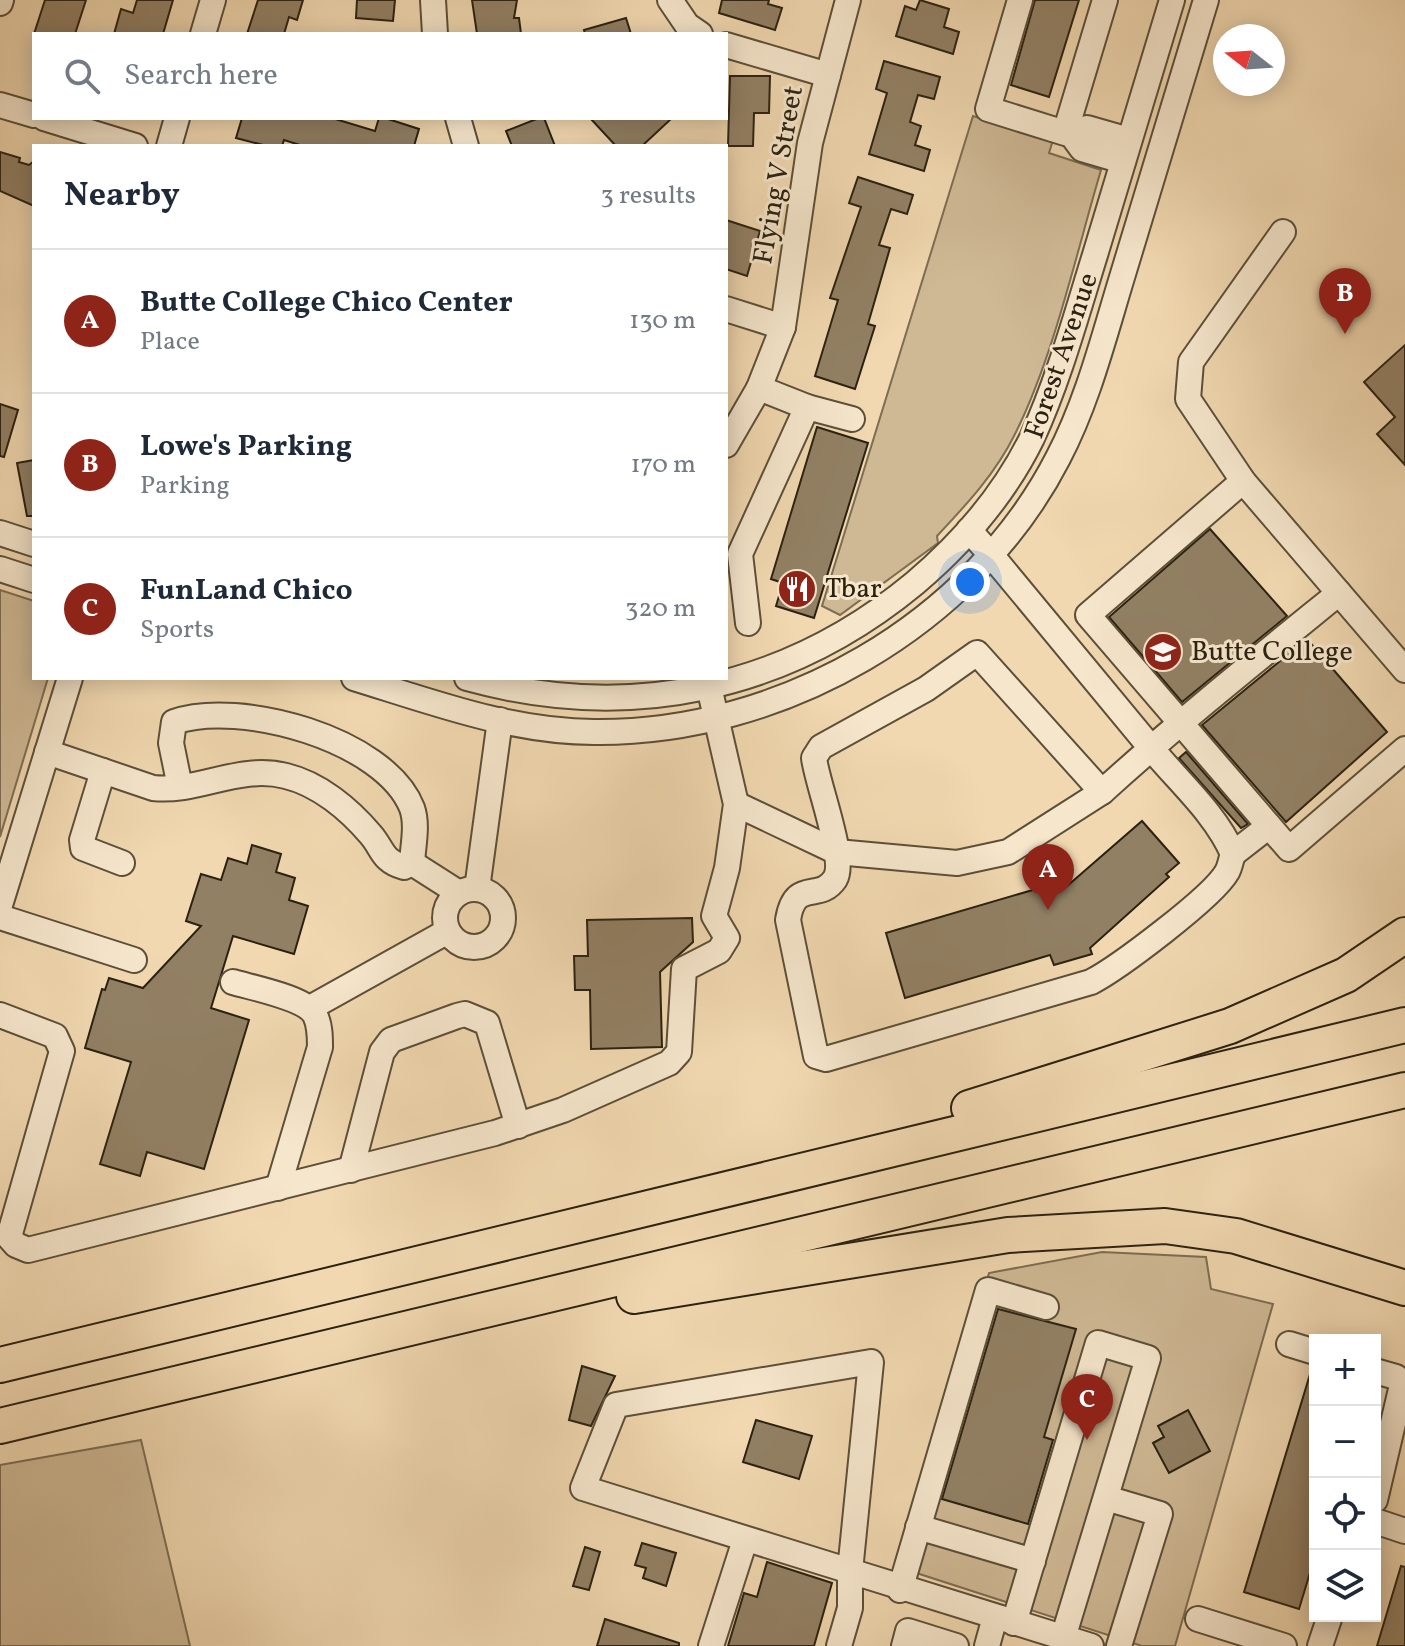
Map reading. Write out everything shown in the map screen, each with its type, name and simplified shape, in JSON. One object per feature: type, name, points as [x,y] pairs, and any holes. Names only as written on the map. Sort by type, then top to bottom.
[{"type":"highway","points":[[763,1179],[929,1121],[1230,1026],[1346,975],[1405,935]]},
{"type":"highway","points":[[0,1365],[1405,1025]]},
{"type":"highway","points":[[0,1426],[1405,1090]]},
{"type":"highway","points":[[506,1306],[575,1306],[1008,1235],[1165,1226],[1236,1236],[1405,1288]]},
{"type":"street","points":[[204,32],[213,0]]},
{"type":"street","points":[[433,0],[435,32]]},
{"type":"street","points":[[670,0],[687,25],[697,32]]},
{"type":"street","name":"Flying V Street","points":[[728,442],[759,388],[783,327],[810,143],[848,0]]},
{"type":"street","points":[[1020,0],[988,109],[1068,133],[1087,128],[1126,150]]},
{"type":"street","points":[[1068,133],[1105,0]]},
{"type":"street","name":"Forest Avenue","points":[[728,678],[771,669],[822,647],[874,617],[941,561],[992,504],[1031,440],[1053,388],[1172,0]]},
{"type":"street","name":"Forest Avenue","points":[[361,680],[530,727],[593,732],[656,729],[717,719],[801,693],[929,617],[992,556],[1028,510],[1059,457],[1091,380],[1206,0]]},
{"type":"street","points":[[728,46],[828,75]]},
{"type":"street","points":[[0,105],[32,114]]},
{"type":"street","points":[[50,120],[128,144]]},
{"type":"street","points":[[170,144],[176,120]]},
{"type":"street","points":[[459,120],[465,144]]},
{"type":"street","points":[[1283,232],[1191,362],[1187,380],[1188,399],[1243,481],[1405,670]]},
{"type":"street","points":[[728,310],[783,327]]},
{"type":"street","points":[[759,388],[807,407],[852,419]]},
{"type":"street","points":[[748,623],[733,552],[807,407]]},
{"type":"street","points":[[1243,481],[1088,615],[1289,849],[1405,749]]},
{"type":"street","points":[[969,530],[1226,837],[1233,854]]},
{"type":"street","points":[[0,533],[32,543]]},
{"type":"street","points":[[0,569],[32,579]]},
{"type":"street","points":[[736,804],[837,852],[957,863],[1008,852],[1102,792],[1180,723],[1339,593]]},
{"type":"street","points":[[1102,792],[977,653],[917,695],[821,747],[814,758],[816,773],[839,861],[835,879],[824,887],[798,894],[791,903],[788,920],[816,1056],[826,1059],[1091,982],[1118,968],[1206,894],[1227,873],[1233,854],[1269,826]]},
{"type":"street","points":[[0,905],[69,680]]},
{"type":"street","name":"Forest Avenue","points":[[479,680],[546,695],[605,699],[708,682]]},
{"type":"street","points":[[0,1015],[55,1036],[62,1051],[9,1237],[16,1245],[36,1248],[518,1126],[669,1063],[679,1052],[684,969],[719,951],[727,938],[714,916],[727,868],[736,804],[708,682]]},
{"type":"street","points":[[180,787],[171,743],[174,722],[220,715],[260,717],[320,734],[343,744],[396,784],[411,807],[415,822],[412,863]]},
{"type":"street","points":[[412,863],[468,891],[486,892],[500,905],[503,914],[499,933],[492,940],[475,947],[457,942],[448,931],[447,908],[468,891],[500,720]]},
{"type":"street","points":[[47,752],[153,788],[180,787],[245,772],[287,776],[328,794],[373,837],[380,854],[393,864],[404,867],[412,863]]},
{"type":"street","points":[[103,771],[82,840],[83,848],[122,863]]},
{"type":"street","points":[[0,917],[134,960]]},
{"type":"street","points":[[310,1008],[448,931]]},
{"type":"street","points":[[233,982],[310,1008],[318,1023],[320,1047],[278,1188]]},
{"type":"street","points":[[351,1170],[382,1052],[391,1040],[457,1016],[465,1014],[487,1023],[518,1126]]},
{"type":"street","points":[[894,1588],[918,1527],[988,1290],[1046,1307]]},
{"type":"street","points":[[987,1646],[1005,1620],[1033,1561],[1098,1343],[1148,1358],[1063,1638]]},
{"type":"street","points":[[1289,1344],[1309,1350]]},
{"type":"street","points":[[839,1646],[850,1608],[850,1571],[871,1362],[616,1405],[583,1488],[850,1571],[894,1588],[1091,1646]]},
{"type":"street","points":[[1380,1478],[1402,1385],[1396,1377],[1381,1373]]},
{"type":"street","points":[[1106,1498],[1160,1514],[1119,1646]]},
{"type":"street","points":[[1381,1523],[1405,1531]]},
{"type":"street","points":[[918,1527],[1033,1561]]},
{"type":"street","points":[[711,1646],[745,1540]]},
{"type":"street","points":[[1198,1619],[1284,1646]]},
{"type":"street","points":[[1320,1646],[1328,1622]]},
{"type":"street","points":[[904,1646],[908,1631],[956,1646]]},
{"type":"shaded area","points":[[973,116],[1053,140],[1049,153],[1101,170],[1053,338],[1029,404],[999,462],[937,536],[938,543],[840,615],[822,606]]},
{"type":"shaded area","points":[[0,590],[32,600],[32,680],[47,680],[0,837]]},
{"type":"shaded area","points":[[1102,1252],[1206,1257],[1211,1289],[1273,1304],[1175,1646],[1142,1646],[901,1568],[989,1273]]},
{"type":"shaded area","points":[[141,1440],[190,1646],[0,1646],[0,1465]]},
{"type":"building","points":[[45,0],[86,0],[76,32],[35,32]]},
{"type":"building","points":[[137,0],[173,0],[164,32],[115,32],[121,9],[133,13]]},
{"type":"building","points":[[258,0],[303,0],[297,20],[289,17],[285,32],[248,32]]},
{"type":"building","points":[[357,0],[395,0],[393,21],[356,18]]},
{"type":"building","points":[[472,0],[517,0],[514,18],[519,18],[521,32],[477,32]]},
{"type":"building","points":[[722,0],[769,0],[768,4],[782,8],[775,30],[719,13]]},
{"type":"building","points":[[920,0],[949,9],[944,27],[959,32],[953,54],[896,36],[905,6],[916,10]]},
{"type":"building","points":[[1035,0],[1079,0],[1049,97],[1011,85]]},
{"type":"building","points":[[626,18],[630,32],[584,32]]},
{"type":"building","points":[[884,61],[940,77],[934,99],[918,95],[910,122],[921,126],[915,145],[930,150],[924,171],[869,154],[887,93],[876,89]]},
{"type":"building","points":[[730,76],[770,76],[769,113],[754,113],[753,146],[728,146]]},
{"type":"building","points":[[241,120],[339,120],[375,131],[378,120],[391,120],[419,129],[415,144],[297,144],[284,140],[283,144],[259,144],[236,138]]},
{"type":"building","points":[[534,120],[545,120],[554,144],[511,144],[506,131]]},
{"type":"building","points":[[592,120],[670,120],[644,144],[614,144]]},
{"type":"building","points":[[0,152],[20,158],[19,162],[29,165],[32,163],[32,205],[0,191]]},
{"type":"building","points":[[858,177],[913,195],[907,214],[891,209],[879,245],[890,248],[868,324],[875,326],[855,389],[815,376],[838,300],[830,298],[861,207],[849,203]]},
{"type":"building","points":[[728,221],[760,231],[747,276],[728,270]]},
{"type":"building","points":[[1405,345],[1405,465],[1377,434],[1395,417],[1364,382]]},
{"type":"building","points":[[0,404],[18,410],[4,457],[0,456]]},
{"type":"building","points":[[817,427],[868,443],[814,618],[776,606],[783,583],[771,579]]},
{"type":"building","points":[[32,460],[32,516],[27,516],[17,463]]},
{"type":"building","points":[[1210,529],[1287,616],[1182,702],[1109,617]]},
{"type":"building","points":[[1307,639],[1387,732],[1286,822],[1202,725]]},
{"type":"building","points":[[1186,752],[1248,824],[1241,828],[1179,758]]},
{"type":"building","points":[[1142,821],[1179,863],[1166,874],[1169,877],[1090,948],[1092,954],[1054,965],[1050,955],[905,998],[886,933],[1060,882],[1066,887]]},
{"type":"building","points":[[252,845],[281,854],[276,872],[295,878],[289,900],[308,906],[294,954],[233,936],[211,1008],[249,1020],[204,1169],[147,1152],[140,1176],[100,1164],[131,1062],[85,1048],[102,989],[105,990],[109,978],[143,988],[201,926],[186,921],[201,874],[221,880],[228,858],[247,864]]},
{"type":"building","points":[[692,918],[693,942],[660,972],[662,1047],[591,1049],[590,990],[575,990],[574,956],[588,956],[587,920]]},
{"type":"building","points":[[998,1309],[1076,1329],[1044,1437],[1053,1440],[1028,1524],[942,1499]]},
{"type":"building","points":[[582,1366],[615,1376],[591,1426],[569,1420]]},
{"type":"building","points":[[1309,1378],[1309,1576],[1299,1609],[1244,1592]]},
{"type":"building","points":[[1188,1410],[1210,1451],[1169,1473],[1153,1443],[1164,1437],[1158,1426]]},
{"type":"building","points":[[756,1420],[812,1436],[799,1479],[743,1462]]},
{"type":"building","points":[[642,1543],[676,1553],[666,1586],[643,1578],[646,1568],[635,1565]]},
{"type":"building","points":[[585,1547],[600,1552],[589,1590],[573,1586]]},
{"type":"building","points":[[767,1562],[832,1583],[814,1646],[728,1646],[744,1593],[757,1597]]},
{"type":"building","points":[[1401,1566],[1405,1567],[1405,1646],[1377,1646]]},
{"type":"building","points":[[605,1619],[679,1643],[679,1646],[597,1646]]},
{"type":"place","name":"Lowe's Parking","points":[[1345,334]]},
{"type":"place","name":"Tbar","points":[[797,589]]},
{"type":"place","name":"Butte College","points":[[1163,652]]},
{"type":"place","name":"Butte College Chico Center","points":[[1048,910]]},
{"type":"place","name":"FunLand Chico","points":[[1087,1440]]}]
